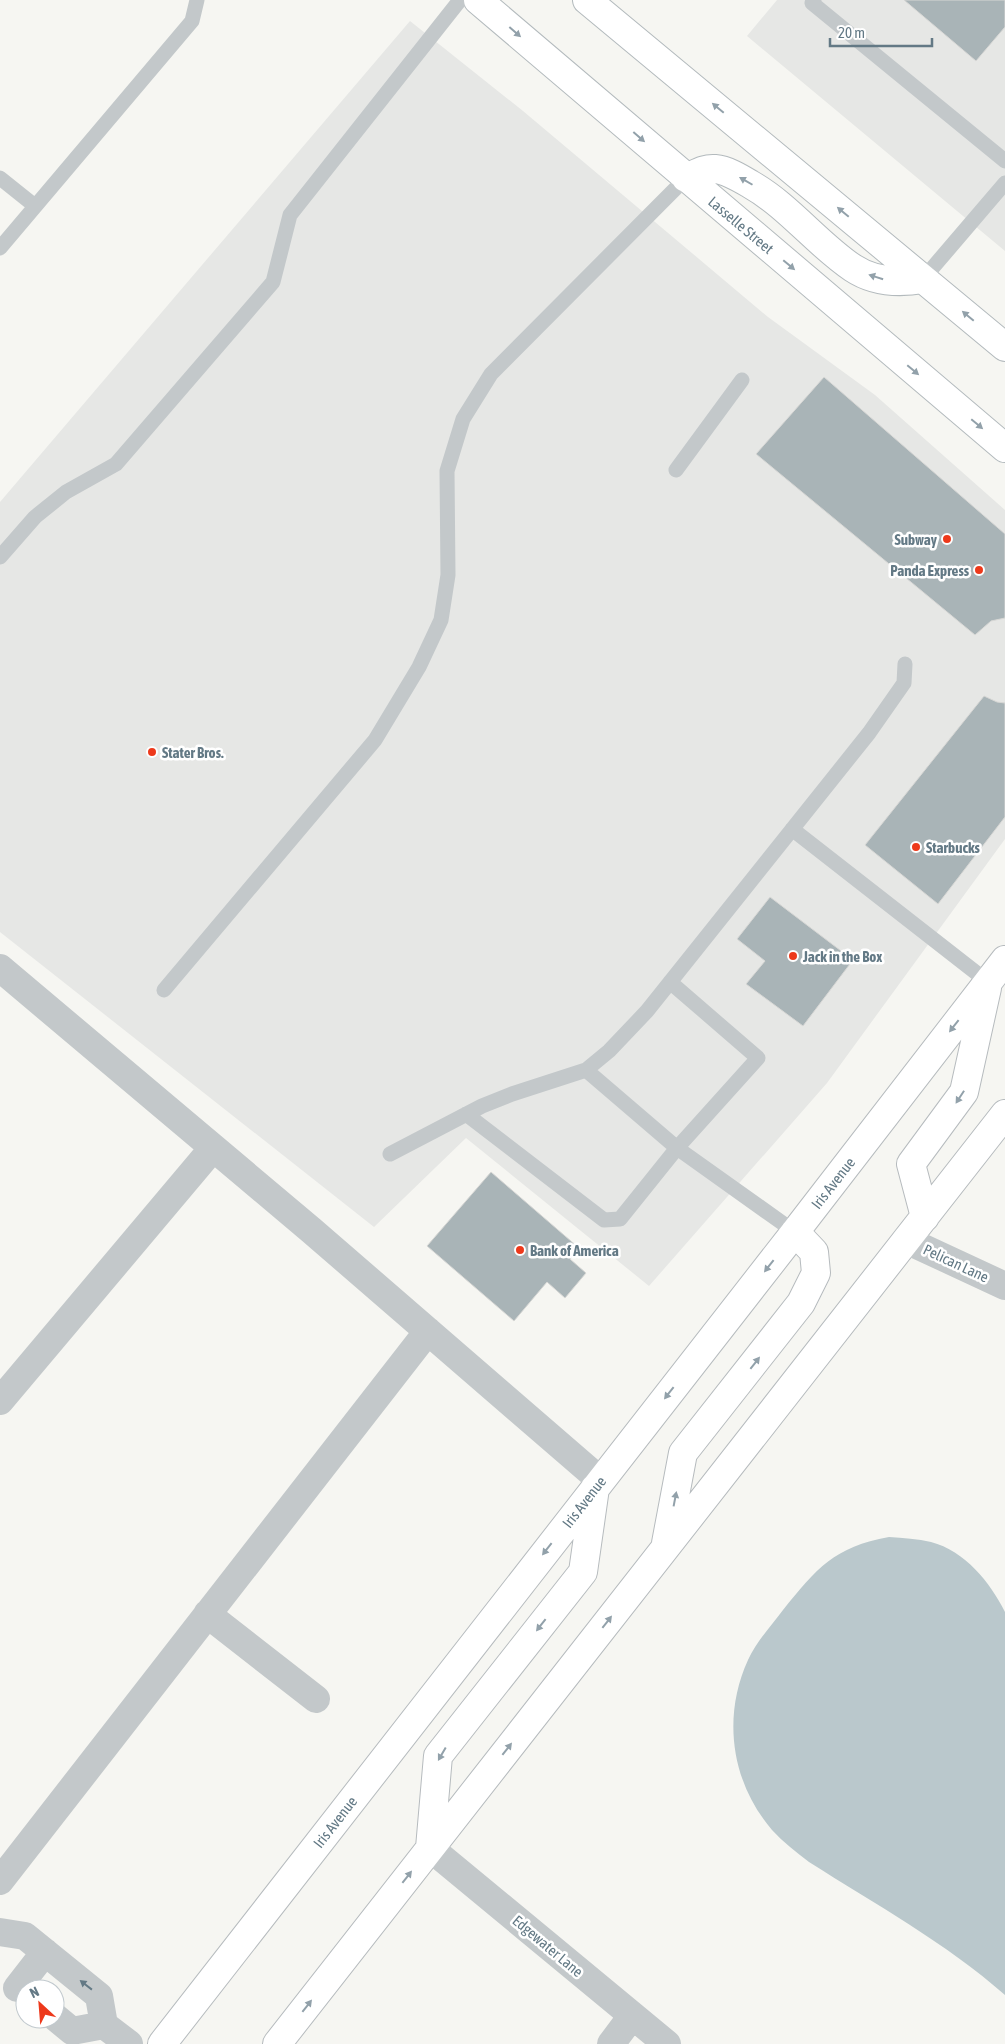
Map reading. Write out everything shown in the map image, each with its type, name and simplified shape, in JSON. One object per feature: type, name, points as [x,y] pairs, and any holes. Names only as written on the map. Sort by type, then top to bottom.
[{"type":"main road","name":"Lasselle Street","points":[[478,0],[1005,448]]},
{"type":"main road","points":[[587,0],[1005,347]]},
{"type":"main road","points":[[686,178],[709,169],[723,171],[738,177],[771,198],[854,269],[884,280],[903,282],[923,279]]},
{"type":"main road","name":"Iris Avenue","points":[[162,2044],[1005,960]]},
{"type":"main road","points":[[925,1217],[911,1164],[964,1092],[988,982]]},
{"type":"main road","points":[[277,2044],[1005,1114]]},
{"type":"main road","points":[[666,1547],[683,1453],[802,1303],[816,1273],[814,1252],[795,1232]]},
{"type":"main road","points":[[430,1848],[438,1756],[583,1572],[598,1484]]},
{"type":"street","points":[[0,968],[428,1332],[598,1484]]},
{"type":"street","points":[[0,1401],[213,1148]]},
{"type":"street","name":"Pelican Lane","points":[[906,1240],[1005,1286]]},
{"type":"street","points":[[0,1881],[428,1332]]},
{"type":"street","points":[[207,1614],[316,1700]]},
{"type":"street","name":"Edgewater Lane","points":[[430,1848],[667,2044]]},
{"type":"street","points":[[0,1932],[25,1936],[99,1996],[104,2025],[129,2044]]},
{"type":"street","points":[[14,1986],[45,1952]]},
{"type":"street","points":[[611,2044],[632,2016]]},
{"type":"street","points":[[65,2025],[72,2031],[104,2025]]},
{"type":"lane","points":[[0,248],[192,20],[197,0]]},
{"type":"lane","points":[[0,558],[35,517],[66,492],[116,464],[273,282],[290,215],[460,0]]},
{"type":"lane","points":[[814,0],[812,3],[1005,161]]},
{"type":"lane","points":[[0,178],[35,206]]},
{"type":"lane","points":[[164,990],[375,740],[419,667],[441,620],[448,575],[447,471],[463,419],[491,374],[686,178]]},
{"type":"lane","points":[[923,279],[1005,183]]},
{"type":"lane","points":[[676,470],[742,380]]},
{"type":"lane","points":[[390,1154],[466,1114],[512,1094],[586,1070],[609,1050],[647,1011],[869,733],[904,683],[905,664]]},
{"type":"lane","points":[[792,829],[988,982]]},
{"type":"lane","points":[[466,1114],[604,1220],[620,1219],[677,1148],[758,1058],[670,982]]},
{"type":"lane","points":[[586,1070],[677,1148],[795,1232]]},
{"type":"shaded area","points":[[777,0],[1005,0],[1005,251],[747,36]]},
{"type":"shaded area","points":[[410,21],[523,111],[768,317],[875,395],[1005,510],[1005,839],[827,1083],[649,1286],[466,1138],[374,1227],[0,932],[0,502]]},
{"type":"shaded area","points":[[889,1537],[931,1542],[955,1553],[984,1579],[1005,1612],[1005,1995],[959,1958],[809,1862],[790,1847],[772,1830],[758,1811],[747,1791],[740,1770],[733,1726],[735,1704],[740,1682],[748,1660],[756,1646],[795,1595],[817,1571],[840,1553],[870,1541]]},
{"type":"building","points":[[904,0],[1005,0],[1005,27],[976,61]]},
{"type":"building","points":[[824,377],[1005,534],[1005,618],[991,621],[975,635],[756,454]]},
{"type":"building","points":[[984,696],[997,702],[1005,703],[1005,817],[938,904],[865,845]]},
{"type":"building","points":[[770,897],[853,960],[803,1026],[746,984],[765,961],[737,939]]},
{"type":"building","points":[[491,1172],[579,1248],[570,1259],[586,1273],[565,1298],[547,1282],[514,1321],[427,1246]]},
{"type":"place","name":"Subway","points":[[947,539]]},
{"type":"place","name":"Panda Express","points":[[979,570]]},
{"type":"place","name":"Stater Bros.","points":[[152,752]]},
{"type":"place","name":"Starbucks","points":[[916,847]]},
{"type":"place","name":"Jack in the Box","points":[[793,956]]},
{"type":"place","name":"Bank of America","points":[[520,1250]]}]
